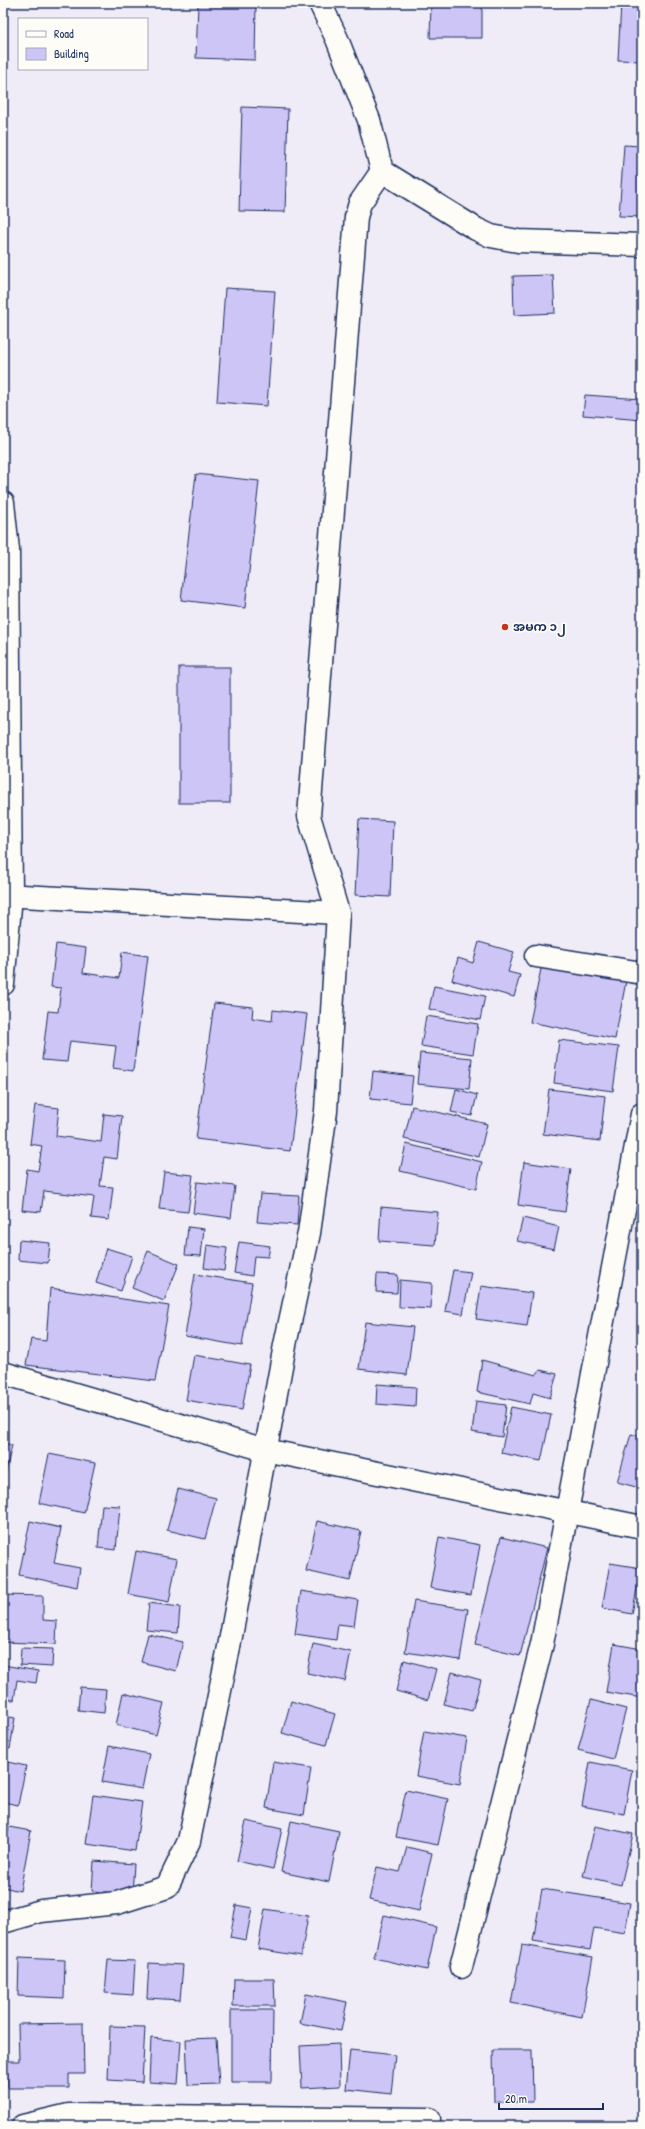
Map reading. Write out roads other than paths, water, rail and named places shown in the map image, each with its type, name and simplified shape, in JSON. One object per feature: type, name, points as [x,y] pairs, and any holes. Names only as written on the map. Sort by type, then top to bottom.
[{"type":"street","points":[[320,3],[337,39],[369,120],[382,171],[476,229],[491,236],[518,242],[642,245]]},
{"type":"street","points":[[3,1922],[41,1912],[117,1903],[168,1887],[189,1842],[228,1647],[285,1345],[309,1233],[326,1111],[338,913],[309,816],[356,217],[360,203],[382,171]]},
{"type":"street","points":[[3,503],[8,550],[5,581],[7,896],[3,984]]},
{"type":"street","points":[[7,896],[338,913]]},
{"type":"street","points":[[536,956],[642,973]]},
{"type":"street","points":[[461,1967],[542,1644],[642,1114]]},
{"type":"street","points":[[3,1373],[265,1450],[642,1527]]},
{"type":"street","points":[[23,2126],[70,2114],[429,2119]]},
{"type":"place","name":"အမက ၁၂","points":[[505,627]]}]
